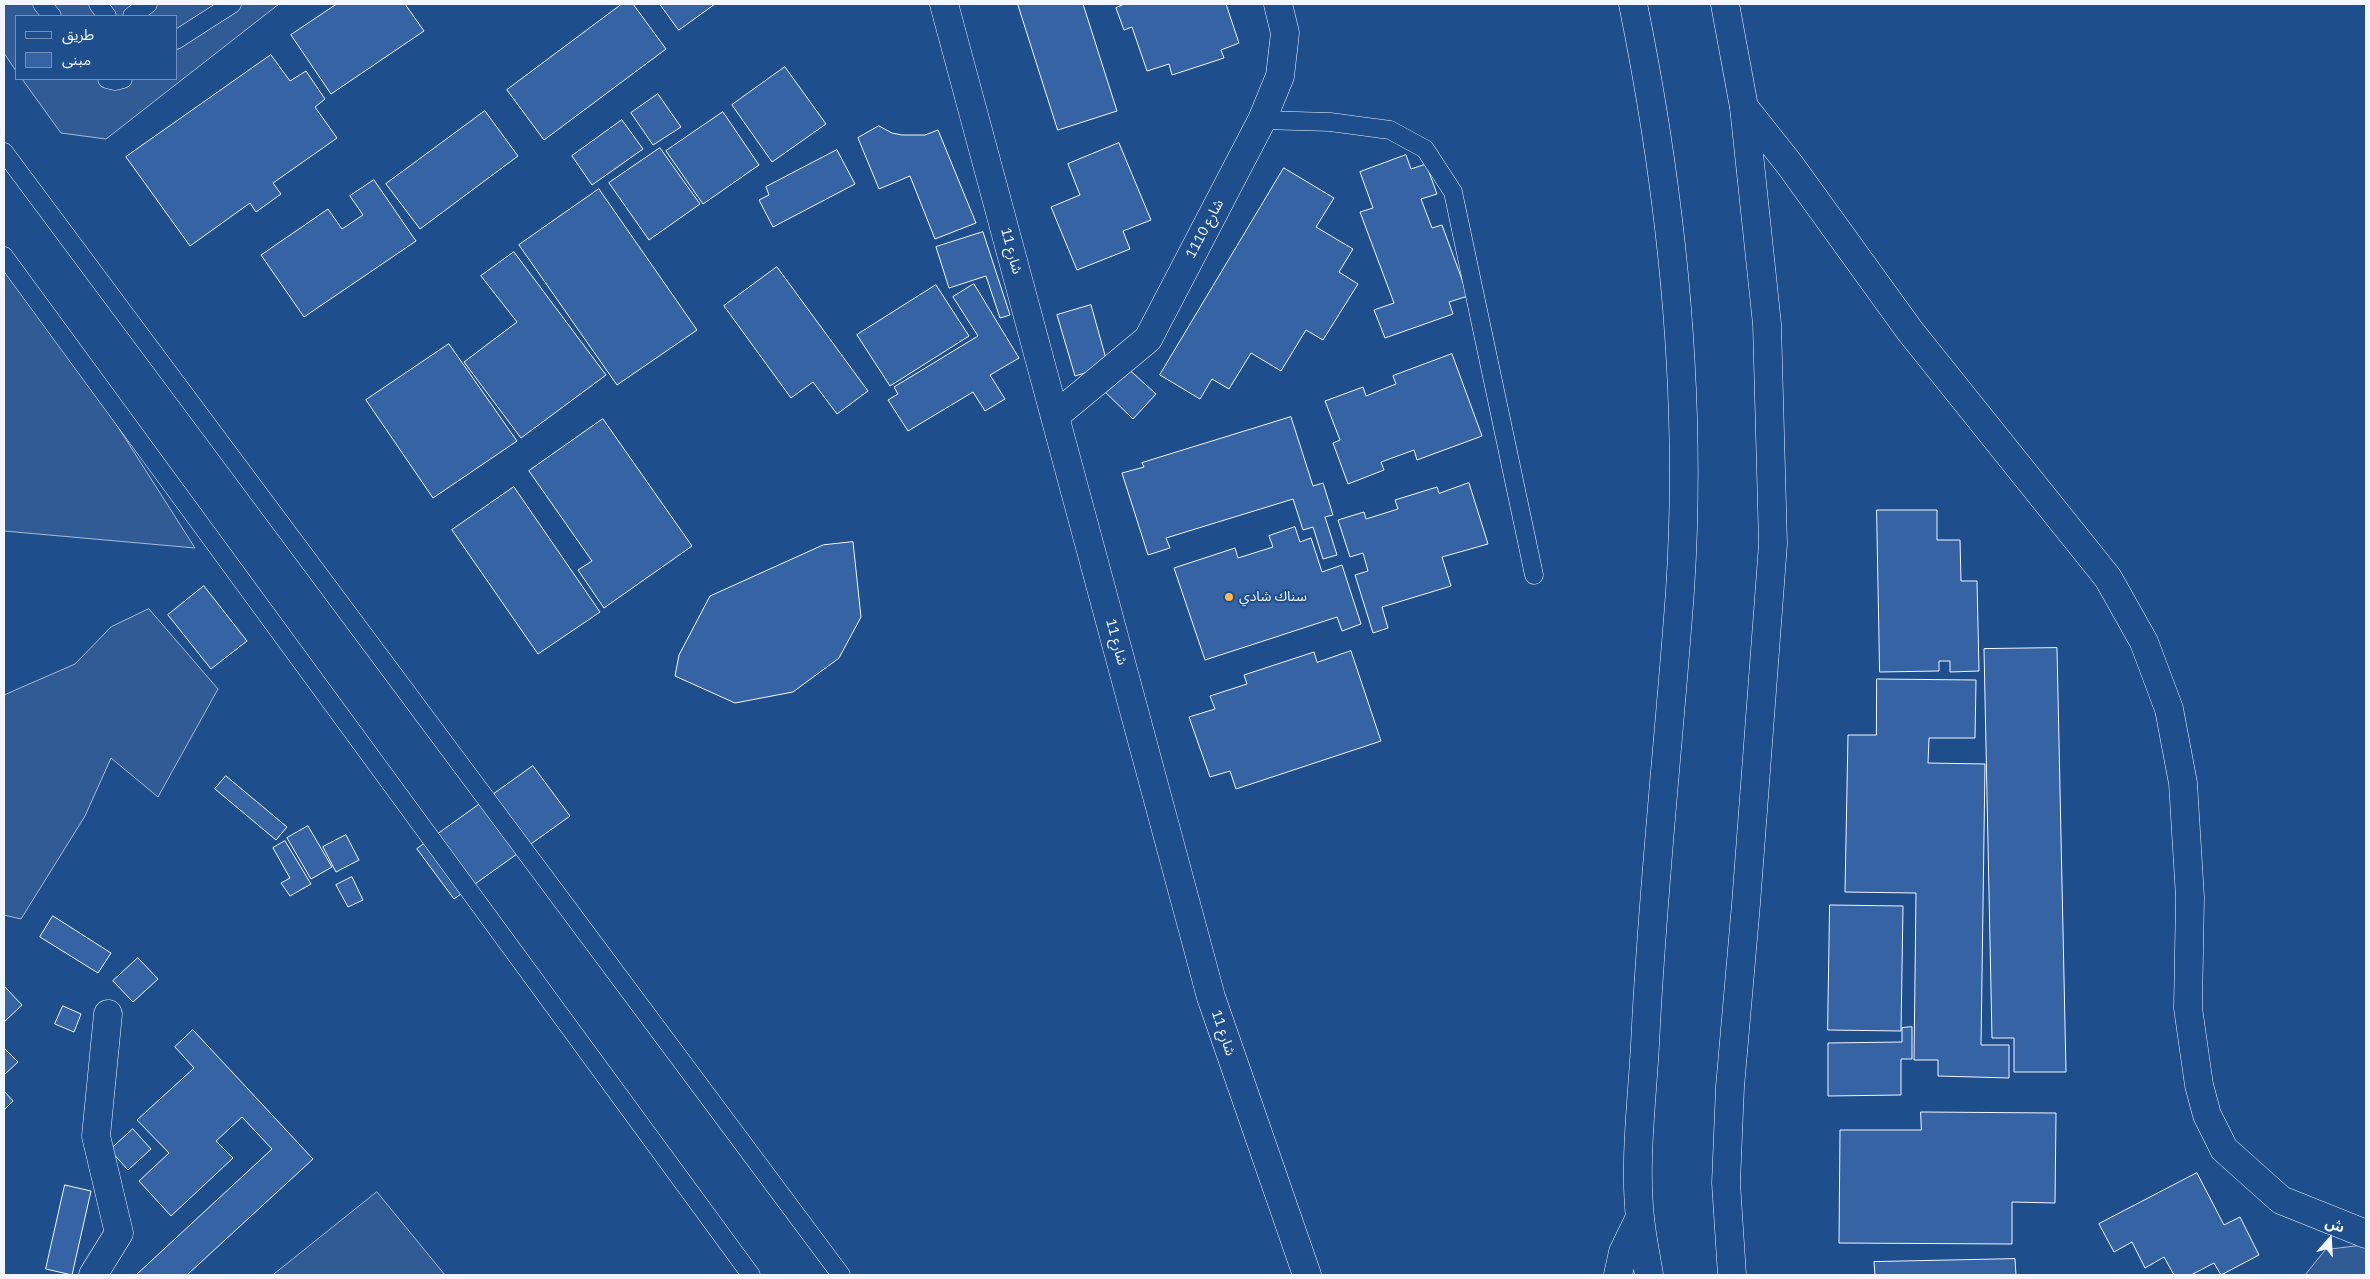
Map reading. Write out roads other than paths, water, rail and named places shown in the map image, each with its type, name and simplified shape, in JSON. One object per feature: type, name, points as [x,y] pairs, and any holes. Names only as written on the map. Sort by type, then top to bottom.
[{"type":"main road","name":"شارع 11","points":[[944,4],[1211,996],[1307,1275]]},
{"type":"main road","name":"شارع 1110","points":[[1055,416],[1148,339],[1262,120],[1280,76],[1285,33],[1278,4]]},
{"type":"main road","points":[[1633,4],[1650,86],[1667,205],[1679,332],[1685,463],[1680,588],[1648,976],[1640,1150],[1640,1217],[1649,1275]]},
{"type":"main road","points":[[1725,4],[1744,107],[1767,324],[1773,544],[1746,904],[1730,1087],[1726,1183],[1732,1275]]},
{"type":"main road","points":[[1744,107],[1790,165],[1910,331],[2108,578],[2144,642],[2169,709],[2184,783],[2190,898],[2188,1008],[2199,1085],[2207,1115],[2224,1149],[2281,1200],[2366,1234]]},
{"type":"main road","points":[[93,1275],[119,1233],[96,1136],[108,1014]]},
{"type":"main road","points":[[1618,1275],[1623,1252],[1640,1217]]},
{"type":"lane","points":[[42,4],[51,15]]},
{"type":"lane","points":[[98,4],[106,15]]},
{"type":"lane","points":[[133,15],[148,4]]},
{"type":"lane","points":[[178,39],[232,4]]},
{"type":"lane","points":[[1262,120],[1330,122],[1390,130],[1426,149],[1453,192],[1534,575]]},
{"type":"lane","points":[[4,152],[841,1275]]},
{"type":"lane","points":[[4,256],[751,1275]]},
{"type":"place","name":"سناك شادي","points":[[1229,597]]}]
